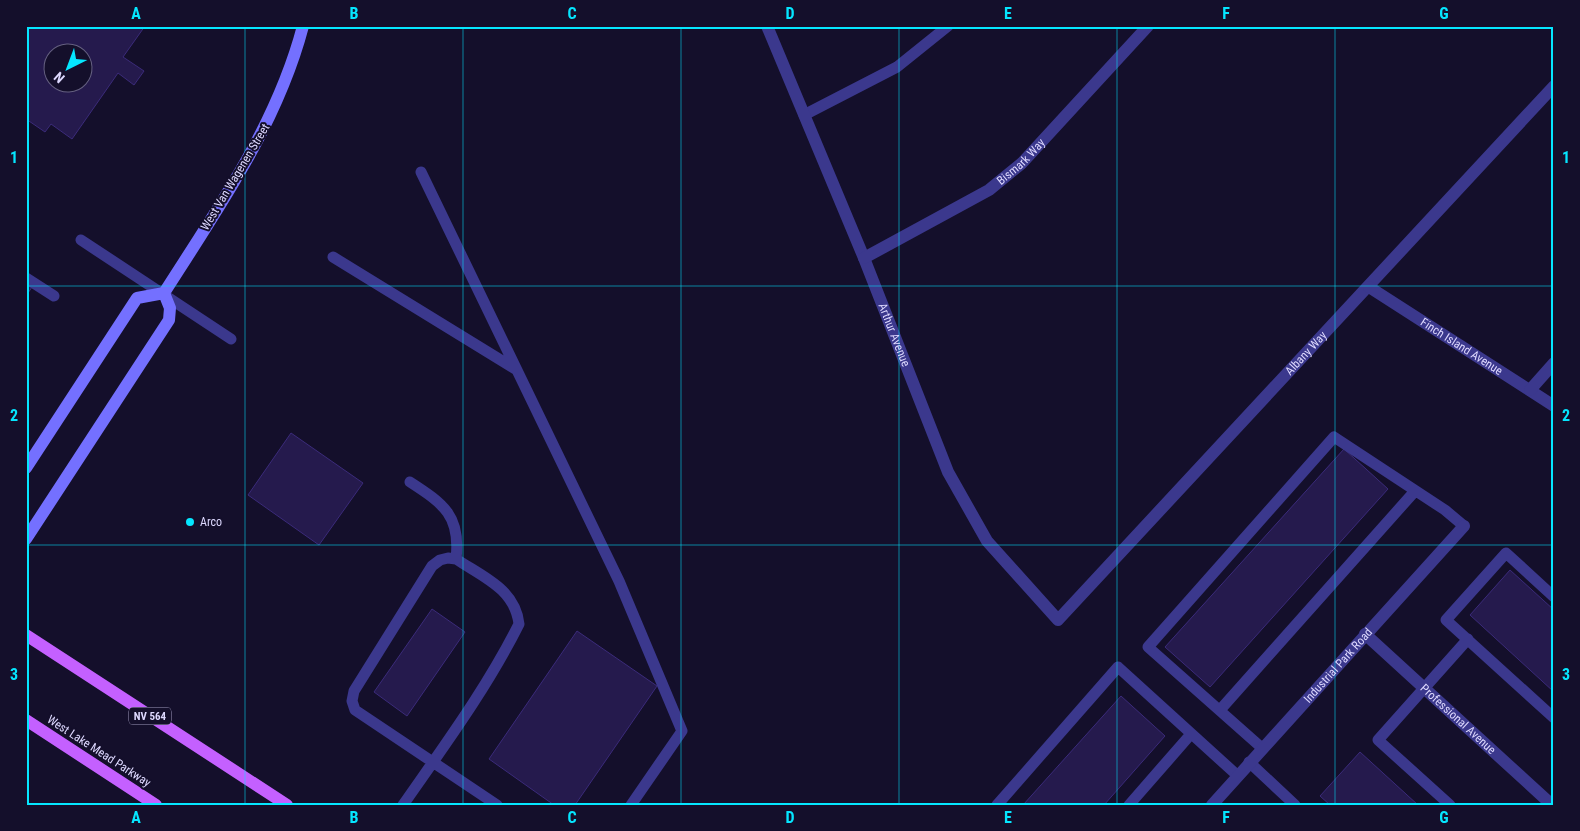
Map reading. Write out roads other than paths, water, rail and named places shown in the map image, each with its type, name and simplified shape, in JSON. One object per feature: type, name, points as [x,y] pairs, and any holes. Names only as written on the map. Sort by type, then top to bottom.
[{"type":"main road","name":"West Van Wagenen Street","points":[[164,293],[259,140],[294,61],[303,26]]},
{"type":"main road","points":[[26,468],[137,298],[164,293],[170,308],[168,320],[26,539]]},
{"type":"main road","name":"NV 564","points":[[26,635],[286,805]]},
{"type":"main road","name":"West Lake Mead Parkway","points":[[26,720],[156,805]]},
{"type":"street","name":"Arthur Avenue","points":[[767,26],[864,258],[948,472],[987,541],[1058,620]]},
{"type":"street","name":"Bismark Way","points":[[864,258],[989,190],[1022,163],[1148,26]]},
{"type":"street","name":"Albany Way","points":[[1058,620],[1554,86]]},
{"type":"street","name":"Finch Island Avenue","points":[[1369,287],[1554,406]]},
{"type":"street","points":[[1530,390],[1554,363]]},
{"type":"street","name":"Industrial Park Road","points":[[1212,805],[1364,634],[1464,526]]},
{"type":"street","name":"Professional Avenue","points":[[1364,634],[1552,805]]},
{"type":"lane","points":[[804,115],[897,67],[948,26]]},
{"type":"lane","points":[[421,172],[619,581],[682,731],[631,805]]},
{"type":"lane","points":[[81,240],[231,339]]},
{"type":"lane","points":[[333,257],[517,370]]},
{"type":"lane","points":[[26,278],[54,296]]},
{"type":"lane","points":[[1262,748],[1148,647],[1334,437],[1445,510],[1464,526]]},
{"type":"lane","points":[[410,482],[446,508],[453,520],[458,542],[456,559]]},
{"type":"lane","points":[[1220,710],[1415,491]]},
{"type":"lane","points":[[1554,597],[1506,553],[1446,620],[1554,718]]},
{"type":"lane","points":[[403,805],[433,762],[480,693],[519,624],[515,604],[507,593],[456,559],[448,558],[432,566],[354,691],[352,701],[355,710],[433,762],[497,805]]},
{"type":"lane","points":[[1450,805],[1378,740],[1468,639]]},
{"type":"lane","points":[[997,805],[1118,667],[1238,776]]},
{"type":"lane","points":[[1128,805],[1192,734]]},
{"type":"lane","points":[[1250,762],[1295,805]]},
{"type":"place","name":"Arco","points":[[190,522]]}]
